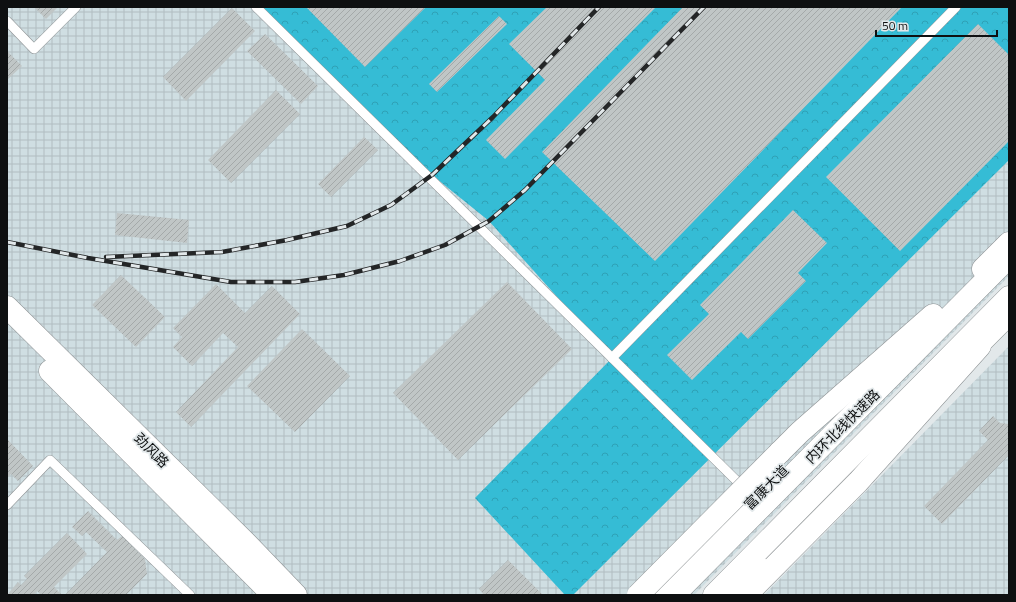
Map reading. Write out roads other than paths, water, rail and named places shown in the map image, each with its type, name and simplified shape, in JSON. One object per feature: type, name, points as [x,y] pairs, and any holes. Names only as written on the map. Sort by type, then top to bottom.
[{"type":"main road","name":"富康大道","points":[[658,595],[1009,243]]},
{"type":"main road","name":"内环北线快速路","points":[[674,595],[1009,257]]},
{"type":"main road","points":[[638,595],[800,432],[967,285]]},
{"type":"main road","name":"内环北线快速路","points":[[714,595],[1009,297]]},
{"type":"main road","name":"劲风路","points":[[7,307],[247,544],[296,595]]},
{"type":"main road","points":[[746,595],[834,506],[1007,316]]},
{"type":"main road","points":[[731,595],[1007,316]]},
{"type":"main road","name":"劲风路","points":[[7,328],[273,595]]},
{"type":"lane","points":[[7,21],[34,49],[76,7]]},
{"type":"lane","points":[[256,7],[754,498]]},
{"type":"lane","points":[[612,358],[956,7]]},
{"type":"lane","points":[[7,505],[50,460],[190,595]]},
{"type":"railway","points":[[106,257],[222,252],[287,240],[347,226],[391,205],[432,175],[493,117],[599,7]]},
{"type":"railway","points":[[7,242],[88,258],[231,282],[295,282],[344,275],[400,261],[445,245],[489,221],[525,190],[704,7]]}]
